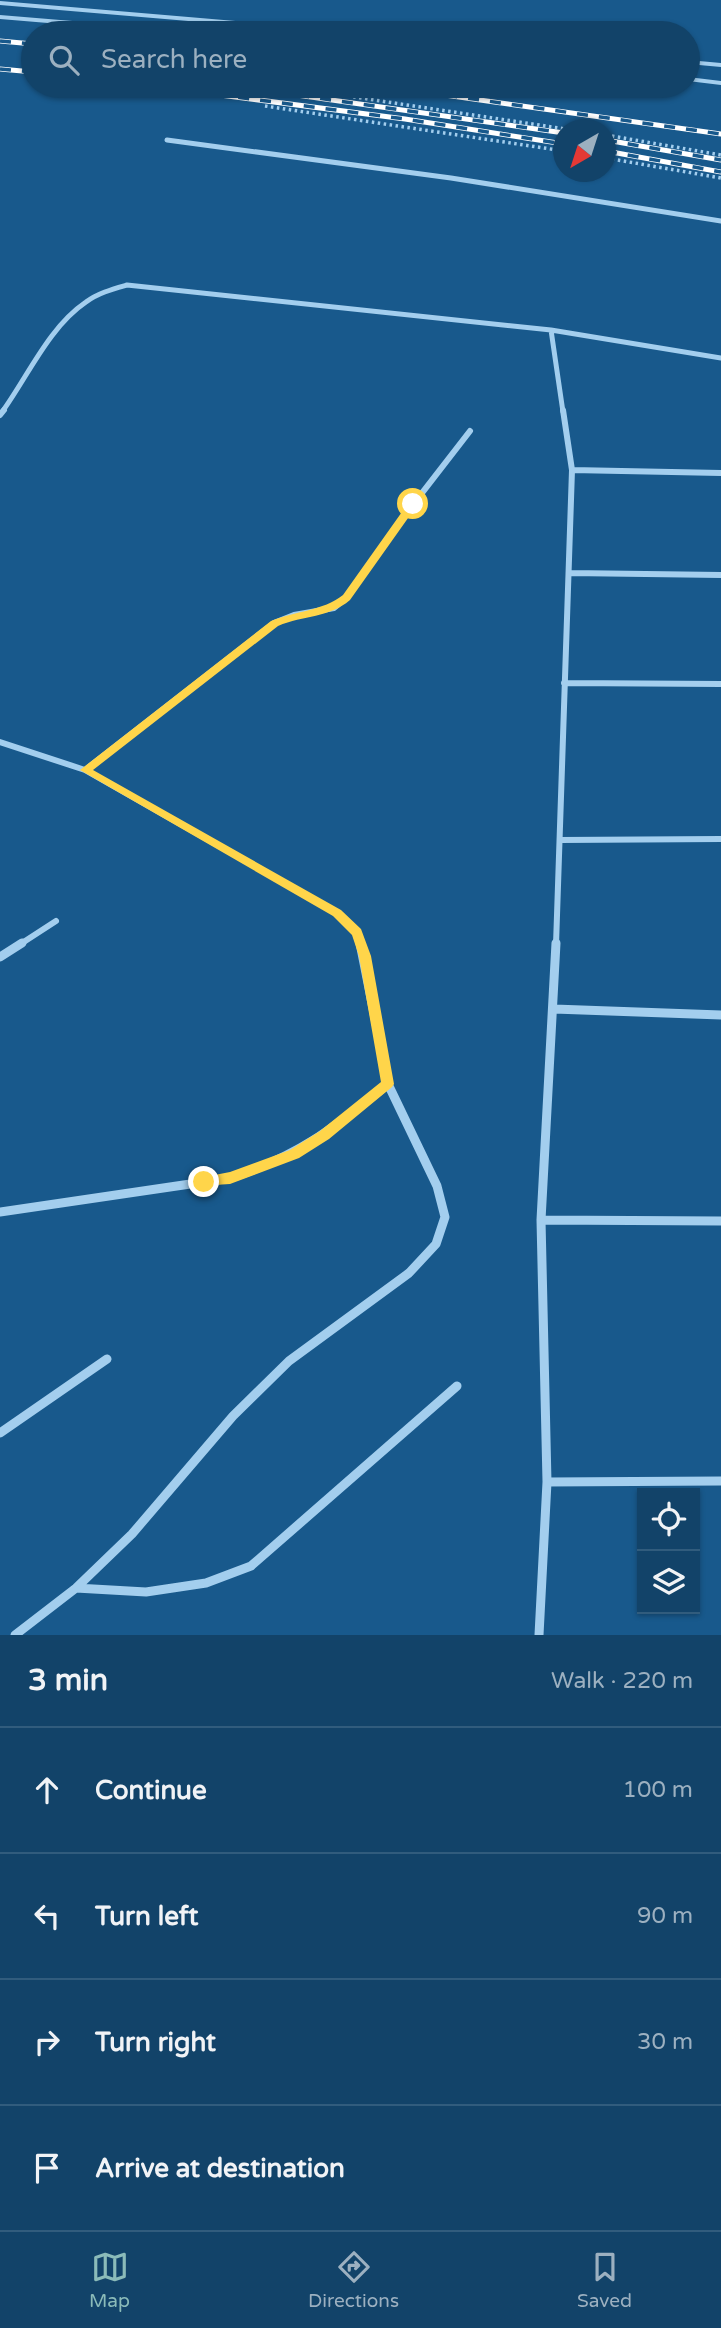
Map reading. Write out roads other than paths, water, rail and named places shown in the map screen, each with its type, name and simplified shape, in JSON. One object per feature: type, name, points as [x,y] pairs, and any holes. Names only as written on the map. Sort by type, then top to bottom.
[{"type":"street","points":[[0,3],[213,21]]},
{"type":"street","points":[[0,17],[48,21]]},
{"type":"street","points":[[700,63],[721,65]]},
{"type":"street","points":[[700,80],[721,83]]},
{"type":"street","points":[[167,140],[451,178],[721,221]]},
{"type":"street","points":[[0,415],[61,328],[79,307],[103,292],[127,285],[551,330],[721,358]]},
{"type":"street","points":[[539,1635],[547,1482],[541,1220],[554,1009],[572,470],[551,330]]},
{"type":"street","points":[[85,770],[274,623],[294,615],[334,608],[347,597],[398,524],[470,431]]},
{"type":"street","points":[[572,470],[721,473]]},
{"type":"street","points":[[570,573],[721,575]]},
{"type":"street","points":[[564,684],[721,684]]},
{"type":"street","points":[[0,742],[85,770],[304,892],[337,913],[357,933],[365,956],[388,1084],[437,1186],[444,1217],[436,1244],[409,1273],[289,1361],[233,1416],[132,1534],[76,1588],[15,1635]]},
{"type":"street","points":[[560,840],[721,839]]},
{"type":"street","points":[[0,957],[56,921]]},
{"type":"street","points":[[554,1009],[721,1015]]},
{"type":"street","points":[[0,1212],[230,1178],[256,1170],[295,1154],[325,1135],[388,1084]]},
{"type":"street","points":[[541,1220],[721,1221]]},
{"type":"street","points":[[0,1433],[107,1359]]},
{"type":"street","points":[[76,1588],[146,1592],[206,1583],[251,1566],[457,1386]]},
{"type":"street","points":[[547,1482],[721,1481]]},
{"type":"railway","points":[[0,41],[21,43]]},
{"type":"railway","points":[[0,69],[21,71]]},
{"type":"railway","points":[[243,98],[553,142]]},
{"type":"railway","points":[[318,98],[553,131]]},
{"type":"railway","points":[[466,98],[721,134]]},
{"type":"railway","points":[[616,142],[721,160]]},
{"type":"railway","points":[[616,153],[721,172]]}]
